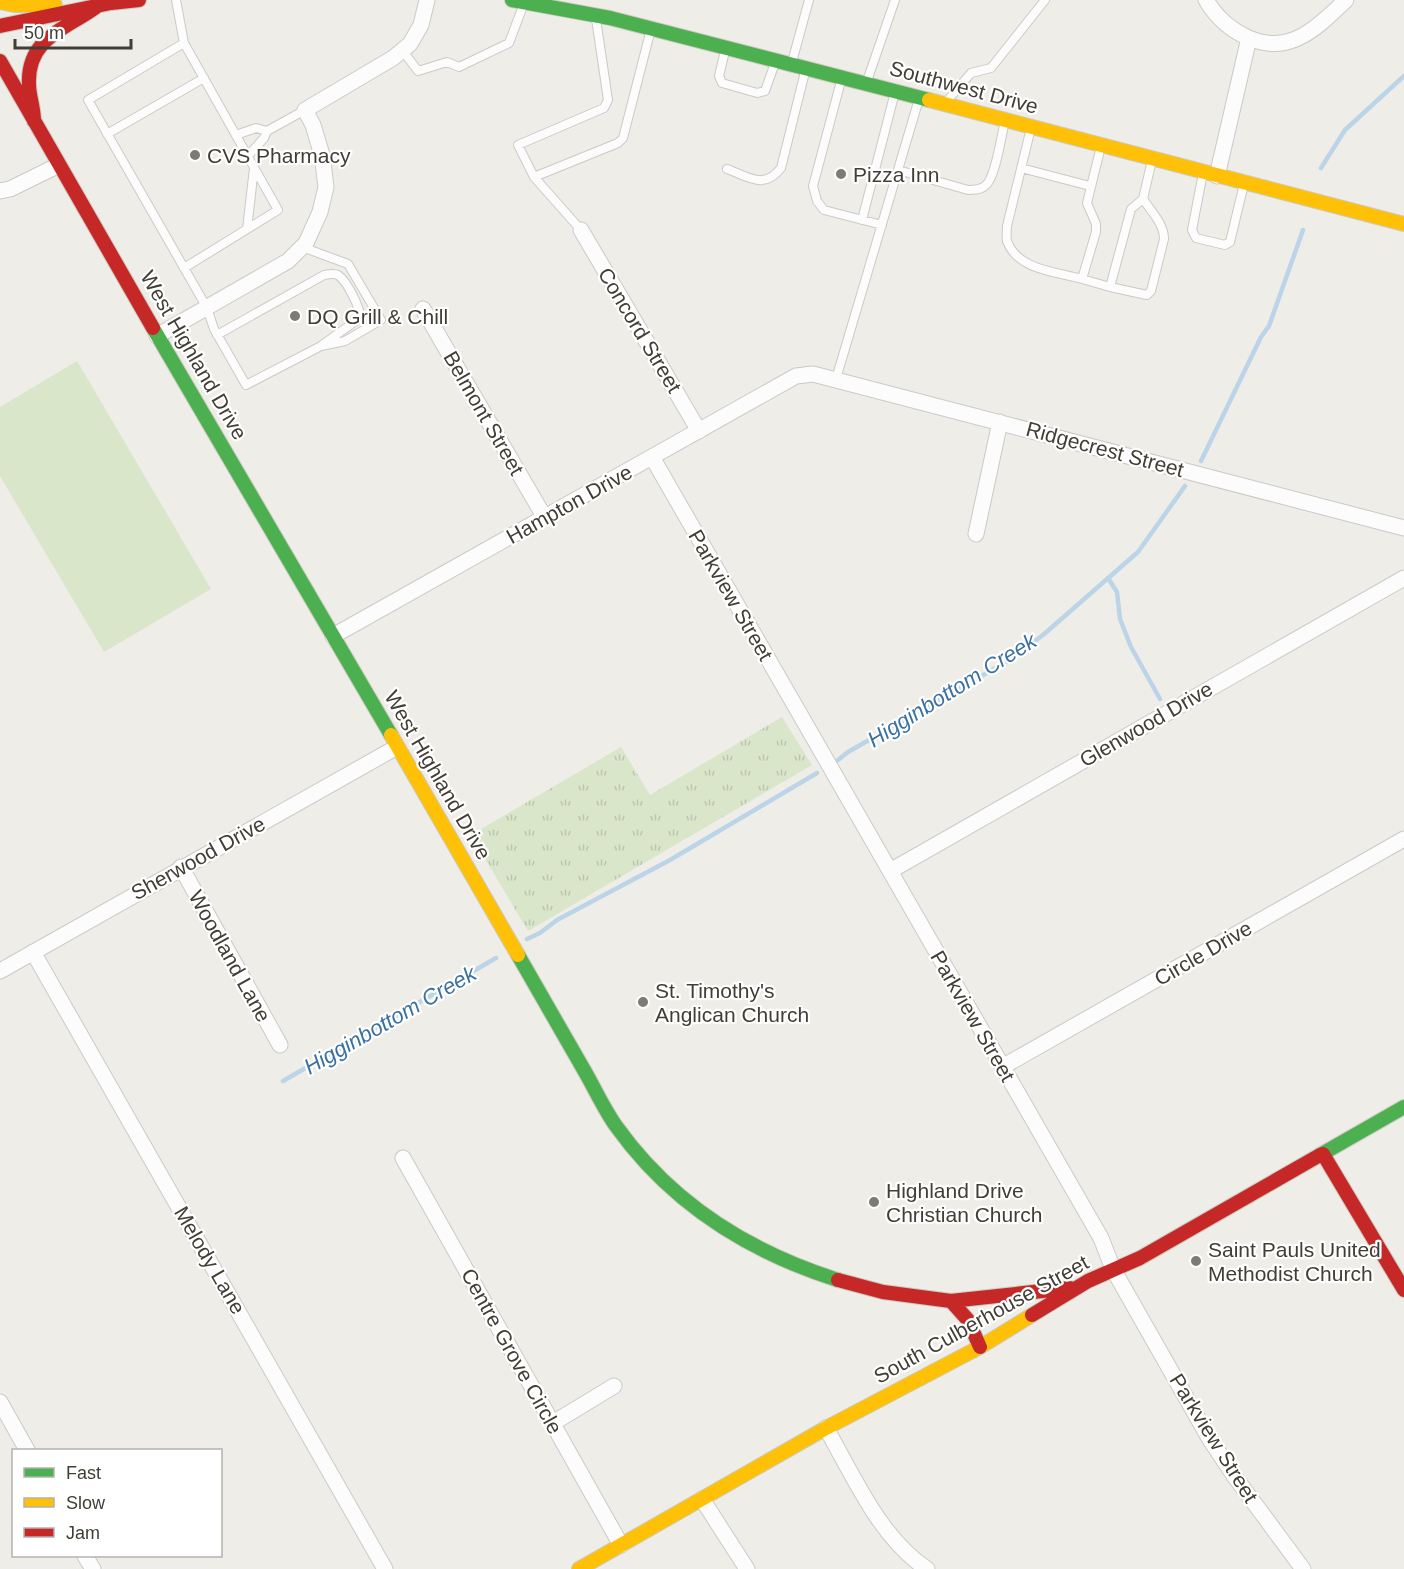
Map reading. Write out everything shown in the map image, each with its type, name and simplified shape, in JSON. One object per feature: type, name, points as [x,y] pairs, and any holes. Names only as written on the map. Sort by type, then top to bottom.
[{"type":"street","points":[[0,2],[14,5],[139,0]]},
{"type":"street","points":[[157,336],[288,261],[302,248],[320,212],[326,187],[322,155],[313,125],[305,110],[403,51],[416,34],[427,0]]},
{"type":"street","name":"Southwest Drive","points":[[520,0],[651,28],[806,67],[1404,224]]},
{"type":"street","points":[[1206,0],[1223,23],[1232,30],[1249,38],[1269,43],[1283,43],[1300,38],[1317,28],[1342,1]]},
{"type":"street","points":[[0,26],[95,3]]},
{"type":"street","points":[[34,121],[35,111],[29,79],[37,51],[52,33],[88,13],[95,3]]},
{"type":"street","points":[[1210,174],[1249,38]]},
{"type":"street","name":"West Highland Drive","points":[[0,61],[157,336],[615,1124],[636,1152],[694,1209],[722,1228],[794,1265],[864,1287],[902,1295],[951,1301],[1079,1287]]},
{"type":"street","points":[[0,191],[10,189],[59,165]]},
{"type":"street","name":"Concord Street","points":[[581,230],[699,431]]},
{"type":"street","name":"Belmont Street","points":[[423,309],[545,518]]},
{"type":"street","name":"Ridgecrest Street","points":[[806,374],[1000,422],[1404,528]]},
{"type":"street","name":"Hampton Drive","points":[[333,636],[796,376],[806,374]]},
{"type":"street","points":[[976,534],[1000,422]]},
{"type":"street","name":"Parkview Street","points":[[652,457],[1101,1238],[1113,1269],[1209,1438],[1303,1569]]},
{"type":"street","name":"Glenwood Drive","points":[[890,871],[1404,578]]},
{"type":"street","name":"Sherwood Drive","points":[[0,971],[397,747]]},
{"type":"street","name":"Circle Drive","points":[[1002,1067],[1404,839]]},
{"type":"street","name":"Woodland Lane","points":[[181,867],[280,1045]]},
{"type":"street","name":"Melody Lane","points":[[33,952],[385,1569]]},
{"type":"street","name":"South Culberhouse Street","points":[[579,1569],[826,1428],[980,1347],[1079,1287],[1140,1258],[1404,1107]]},
{"type":"street","points":[[1323,1154],[1404,1290]]},
{"type":"street","name":"Centre Grove Circle","points":[[403,1158],[621,1545]]},
{"type":"street","points":[[951,1301],[968,1320],[980,1347]]},
{"type":"street","points":[[553,1423],[614,1386]]},
{"type":"street","points":[[0,1402],[26,1449]]},
{"type":"street","points":[[826,1428],[883,1526],[904,1552],[927,1569]]},
{"type":"street","points":[[702,1499],[747,1569]]},
{"type":"lane","points":[[176,0],[184,43],[278,210],[184,268]]},
{"type":"lane","points":[[403,51],[418,71],[447,62],[459,67],[509,43],[513,36],[520,0]]},
{"type":"lane","points":[[792,64],[809,0]]},
{"type":"lane","points":[[866,83],[895,0]]},
{"type":"lane","points":[[944,104],[971,73],[991,68],[1045,0]]},
{"type":"lane","points":[[581,230],[534,177],[518,145],[606,105],[608,100],[595,15]]},
{"type":"lane","points":[[534,177],[623,138],[651,28]]},
{"type":"lane","points":[[184,43],[88,100],[207,308],[217,335],[246,385],[321,346],[360,318],[361,312],[344,281],[337,274],[324,275],[217,335]]},
{"type":"lane","points":[[726,47],[719,80],[722,83],[757,93],[765,91],[776,60]]},
{"type":"lane","points":[[727,169],[757,180],[768,180],[781,168],[806,67]]},
{"type":"lane","points":[[842,77],[813,186],[817,201],[824,210],[882,225]]},
{"type":"lane","points":[[107,134],[204,78]]},
{"type":"lane","points":[[862,220],[895,91]]},
{"type":"lane","points":[[836,380],[919,98]]},
{"type":"lane","points":[[248,156],[264,138],[267,131],[305,110]]},
{"type":"lane","points":[[898,170],[968,190],[977,190],[986,185],[992,175],[1005,120]]},
{"type":"lane","points":[[1031,127],[1007,226],[1007,240],[1013,250],[1030,266],[1147,295],[1151,291],[1164,233],[1143,199]]},
{"type":"lane","points":[[236,135],[256,128],[267,131]]},
{"type":"lane","points":[[1082,279],[1096,232],[1096,224],[1086,203],[1101,145]]},
{"type":"lane","points":[[1110,286],[1131,209],[1143,199],[1153,159]]},
{"type":"lane","points":[[247,229],[254,167]]},
{"type":"lane","points":[[1021,168],[1090,186]]},
{"type":"lane","points":[[1210,174],[1193,234],[1196,238],[1225,245],[1230,242],[1233,235],[1244,182]]},
{"type":"lane","points":[[302,248],[348,264],[381,320],[345,341],[321,346]]},
{"type":"green space","points":[[77,361],[211,589],[104,652],[0,476],[0,407]]},
{"type":"green space","points":[[782,717],[812,765],[528,931],[471,835],[621,747],[650,795]]},
{"type":"waterway","name":"Higginbottom Creek","points":[[1321,168],[1345,130],[1404,76]]},
{"type":"waterway","name":"Higginbottom Creek","points":[[1201,461],[1261,337],[1269,326],[1303,230]]},
{"type":"waterway","name":"Higginbottom Creek","points":[[838,760],[848,752],[1006,662],[1043,635],[1138,552],[1185,486]]},
{"type":"waterway","points":[[1108,578],[1117,592],[1120,619],[1131,647],[1160,699]]},
{"type":"waterway","name":"Higginbottom Creek","points":[[527,939],[540,933],[557,920],[670,860],[817,773]]},
{"type":"waterway","name":"Higginbottom Creek","points":[[283,1081],[496,958]]},
{"type":"traffic: fast","points":[[512,0],[610,18],[929,100]]},
{"type":"traffic: fast","points":[[153,328],[391,735]]},
{"type":"traffic: fast","points":[[518,955],[616,1126],[661,1179],[714,1221],[743,1239],[805,1269],[838,1280]]},
{"type":"traffic: fast","points":[[1320,1155],[1404,1107]]},
{"type":"traffic: slow","points":[[0,2],[14,5],[55,5]]},
{"type":"traffic: slow","points":[[929,100],[1404,224]]},
{"type":"traffic: slow","points":[[391,735],[518,955]]},
{"type":"traffic: slow","points":[[579,1569],[826,1428],[980,1347],[1032,1315]]},
{"type":"traffic: jam","points":[[0,26],[111,3],[139,0]]},
{"type":"traffic: jam","points":[[34,121],[29,84],[30,68],[34,56],[50,36],[96,7]]},
{"type":"traffic: jam","points":[[0,61],[153,328]]},
{"type":"traffic: jam","points":[[1323,1154],[1404,1290]]},
{"type":"traffic: jam","points":[[1032,1315],[1088,1281],[1140,1258],[1320,1155]]},
{"type":"traffic: jam","points":[[838,1280],[883,1292],[951,1301],[968,1320],[980,1347]]},
{"type":"traffic: jam","points":[[951,1301],[1070,1288]]},
{"type":"place","name":"CVS Pharmacy","points":[[195,155]]},
{"type":"place","name":"Pizza Inn","points":[[841,174]]},
{"type":"place","name":"DQ Grill & Chill","points":[[295,316]]},
{"type":"place","name":"St. Timothy's Anglican Church","points":[[643,1002]]},
{"type":"place","name":"Highland Drive Christian Church","points":[[874,1202]]},
{"type":"place","name":"Saint Pauls United Methodist Church","points":[[1196,1261]]}]
